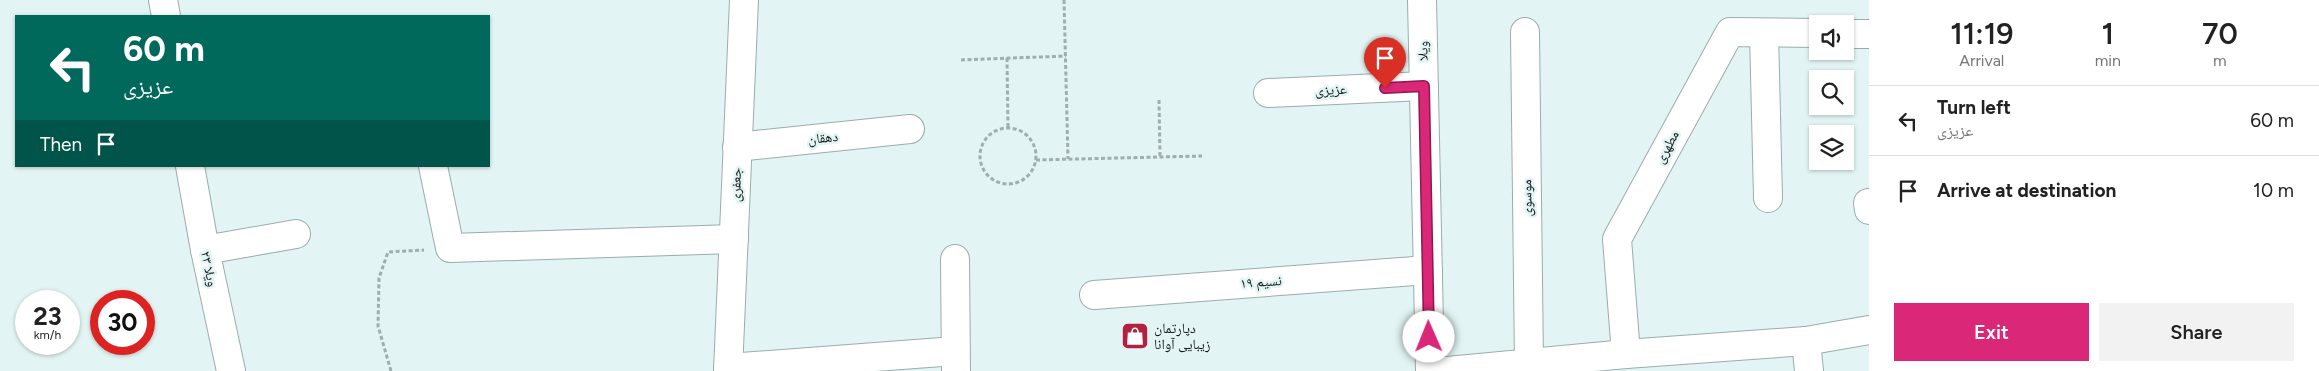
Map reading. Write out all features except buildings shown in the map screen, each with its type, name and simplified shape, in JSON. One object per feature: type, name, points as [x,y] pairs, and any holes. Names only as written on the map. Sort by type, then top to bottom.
[{"type":"street","points":[[163,0],[166,15]]},
{"type":"street","name":"جعفری","points":[[728,369],[744,0]]},
{"type":"street","name":"ویلا","points":[[1422,0],[1430,371]]},
{"type":"street","name":"موسوی","points":[[1525,32],[1529,363]]},
{"type":"street","name":"مطهری","points":[[1626,354],[1617,239],[1730,32],[1809,33]]},
{"type":"street","points":[[1764,33],[1768,198]]},
{"type":"street","points":[[1854,34],[1869,34]]},
{"type":"street","name":"عزیزی","points":[[1268,93],[1424,86]]},
{"type":"street","name":"دهقان","points":[[738,147],[910,129]]},
{"type":"street","name":"ویلا ۲۳","points":[[190,167],[205,250],[231,371]]},
{"type":"street","points":[[433,167],[450,248],[734,239]]},
{"type":"street","points":[[1868,203],[1869,210]]},
{"type":"street","points":[[205,250],[296,234]]},
{"type":"street","points":[[728,369],[955,361],[954,259]]},
{"type":"street","name":"نسیم ۱۹","points":[[1094,295],[1428,270]]},
{"type":"street","points":[[1447,371],[1626,354],[1806,341],[1869,330]]},
{"type":"street","points":[[1806,341],[1809,371]]},
{"type":"path","points":[[1064,0],[1068,159]]},
{"type":"path","points":[[960,60],[1066,56]]},
{"type":"path","points":[[1007,58],[1008,127]]},
{"type":"path","points":[[1159,100],[1160,156]]},
{"type":"path","points":[[1008,127],[1023,132],[1034,144],[1036,160],[1030,174],[1016,183],[1000,183],[987,174],[980,160],[982,144],[992,132],[1008,127]]},
{"type":"path","points":[[1036,160],[1202,156]]},
{"type":"path","points":[[391,371],[378,326],[379,278],[388,252],[450,248]]},
{"type":"place","name":"دپارتمان زیبایی آوانا","points":[[1135,336]]},
{"type":"route","points":[[1385,88],[1424,86],[1429,337]]}]
